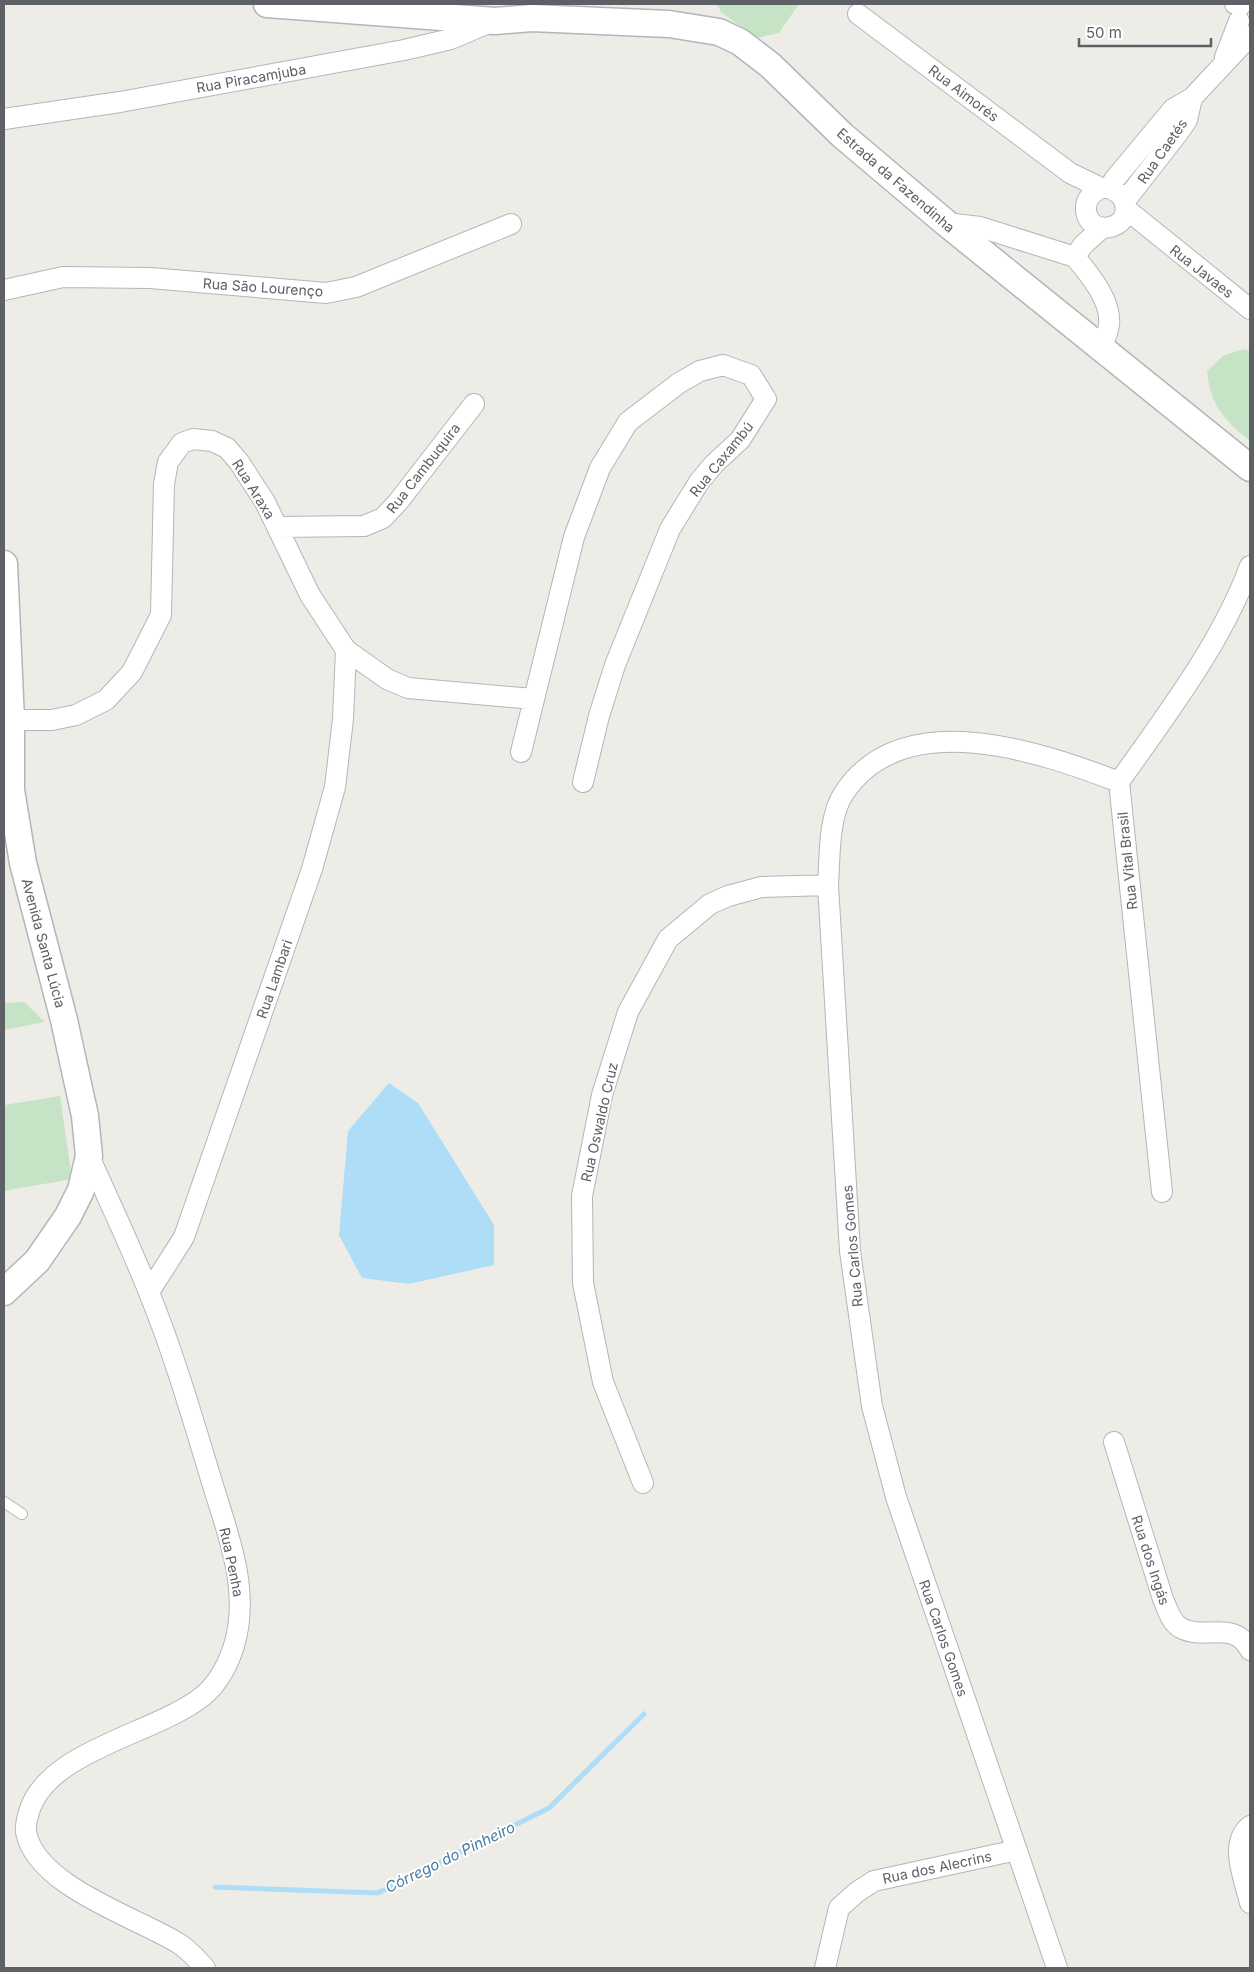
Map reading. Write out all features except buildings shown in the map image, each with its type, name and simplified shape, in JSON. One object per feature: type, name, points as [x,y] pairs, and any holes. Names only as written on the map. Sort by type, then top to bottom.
[{"type":"street","name":"Estrada da Fazendinha","points":[[266,4],[495,21],[532,11],[669,24],[719,32],[740,42],[770,65],[842,135],[946,223],[1250,468]]},
{"type":"street","name":"Rua Aimorés","points":[[858,14],[1070,173],[1107,207]]},
{"type":"street","name":"Rua Caetés","points":[[1107,207],[1114,180],[1173,109],[1192,98],[1222,64],[1243,17]]},
{"type":"street","name":"Rua Piracamjuba","points":[[4,119],[120,102],[404,50],[451,39],[495,21]]},
{"type":"street","points":[[1079,251],[1107,207]]},
{"type":"street","name":"Rua Javaes","points":[[1107,207],[1139,218],[1250,309]]},
{"type":"street","points":[[946,223],[980,227],[1079,251]]},
{"type":"street","name":"Rua São Lourenço","points":[[4,290],[63,277],[150,278],[326,293],[356,287],[511,224]]},
{"type":"street","points":[[1079,251],[1108,312],[1109,324],[1102,348]]},
{"type":"street","name":"Rua Caxambú","points":[[521,752],[574,537],[600,468],[628,422],[665,392],[700,371],[724,365],[751,375],[766,399],[740,440],[714,464],[700,482],[670,529],[615,665],[599,716],[583,782]]},
{"type":"street","name":"Rua Cambuquira","points":[[277,527],[364,526],[383,518],[398,502],[474,404]]},
{"type":"street","name":"Rua Araxa","points":[[11,720],[52,720],[76,715],[106,700],[132,672],[161,615],[164,484],[168,462],[182,443],[193,439],[212,441],[227,448],[260,495],[310,595],[346,650],[387,679],[408,688],[534,698]]},
{"type":"street","name":"Avenida Santa Lúcia","points":[[4,564],[11,720],[11,790],[23,862],[64,1020],[85,1116],[89,1156],[81,1190],[68,1216],[37,1261],[4,1292]]},
{"type":"street","points":[[1119,782],[1157,728],[1226,620],[1250,566]]},
{"type":"street","name":"Rua Lambari","points":[[149,1292],[184,1237],[312,869],[335,787],[343,719],[346,650]]},
{"type":"street","name":"Rua Carlos Gomes","points":[[1057,1968],[896,1497],[872,1406],[850,1251],[828,885],[832,829],[844,793],[866,769],[888,756],[909,748],[932,742],[957,741],[1007,746],[1076,765],[1119,782]]},
{"type":"street","name":"Rua Vital Brasil","points":[[1119,782],[1162,1192]]},
{"type":"street","name":"Rua Oswaldo Cruz","points":[[644,1483],[603,1382],[583,1283],[582,1196],[602,1095],[628,1012],[668,939],[710,904],[728,896],[762,887],[828,885]]},
{"type":"street","name":"Rua Penha","points":[[89,1156],[149,1292],[199,1439],[234,1555],[241,1604],[236,1640],[229,1660],[205,1695],[152,1726],[78,1759],[54,1775],[40,1790],[31,1808],[25,1829],[29,1844],[41,1863],[57,1876],[93,1899],[180,1944],[205,1968]]},
{"type":"street","name":"Rua dos Ingás","points":[[1114,1442],[1170,1616],[1180,1628],[1193,1632],[1234,1634],[1246,1641],[1250,1650]]},
{"type":"street","points":[[1250,1826],[1240,1841],[1240,1850],[1250,1903]]},
{"type":"street","name":"Rua dos Alecrins","points":[[825,1968],[839,1908],[857,1892],[874,1881],[1017,1850]]},
{"type":"lane","points":[[4,1502],[22,1514]]},
{"type":"green space","points":[[717,4],[799,4],[779,33],[757,38],[721,12]]},
{"type":"green space","points":[[1243,349],[1250,351],[1250,441],[1226,419],[1215,403],[1207,371],[1223,356]]},
{"type":"green space","points":[[24,1002],[45,1022],[4,1030],[4,1003]]},
{"type":"green space","points":[[60,1096],[72,1179],[4,1191],[4,1105]]},
{"type":"water","points":[[389,1083],[418,1103],[494,1225],[494,1265],[409,1284],[362,1278],[339,1235],[348,1131]]},
{"type":"waterway","name":"Córrego do Pinheiro","points":[[215,1887],[378,1893],[549,1808],[644,1714]]}]
